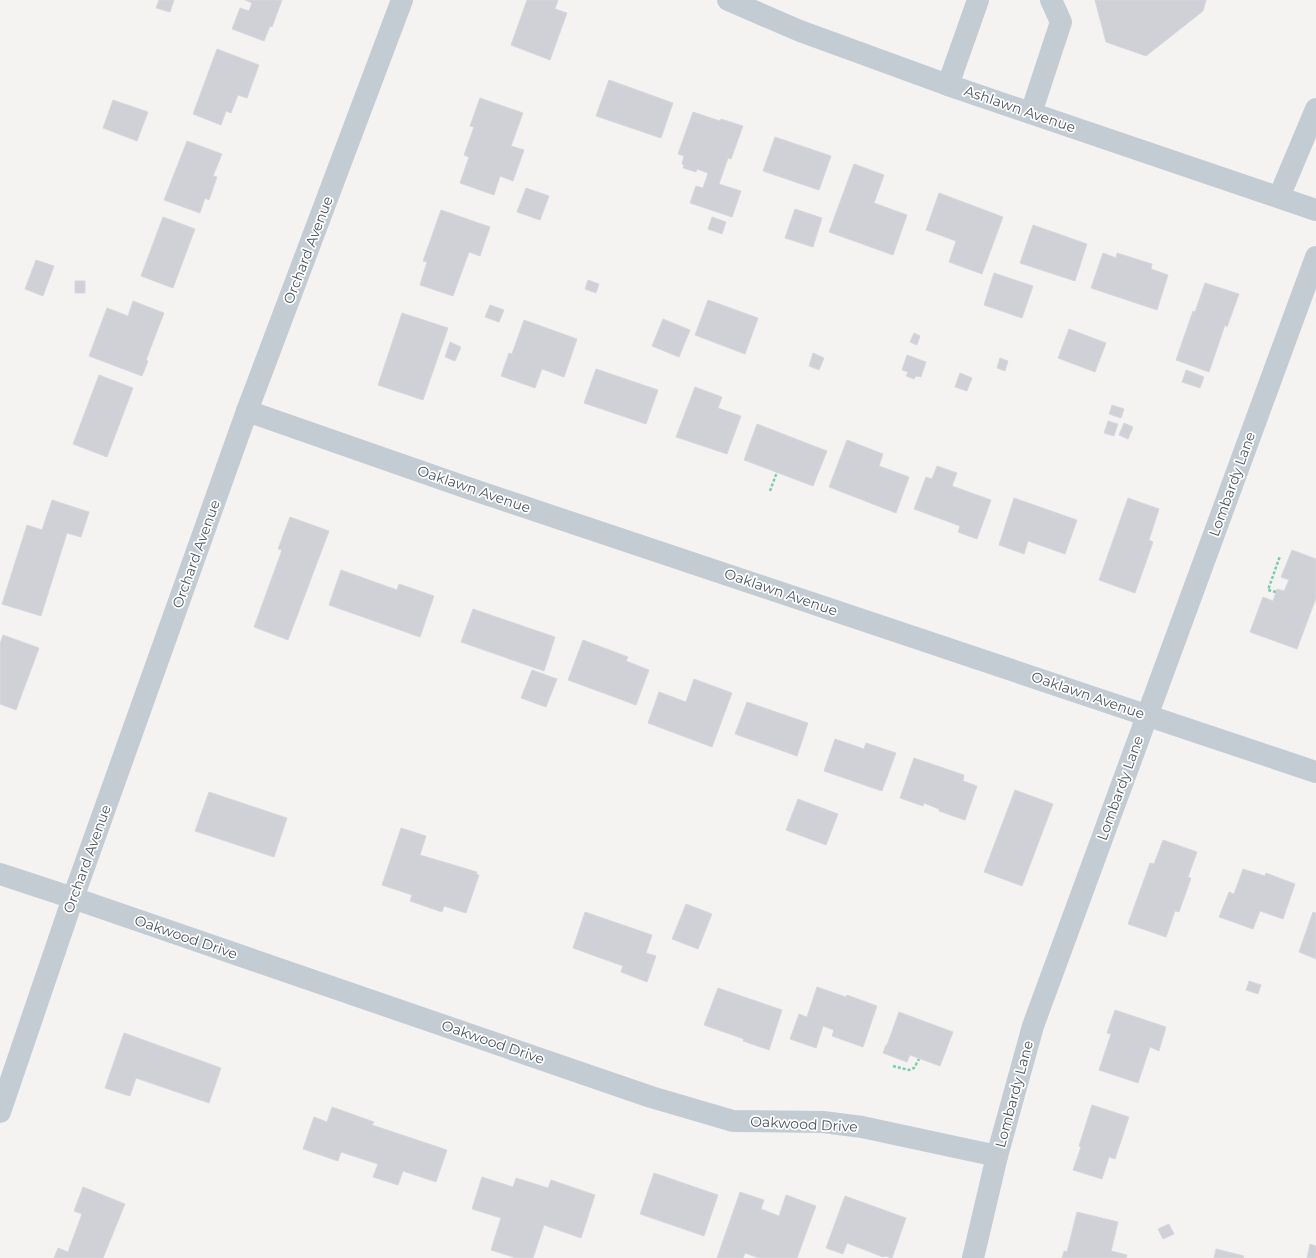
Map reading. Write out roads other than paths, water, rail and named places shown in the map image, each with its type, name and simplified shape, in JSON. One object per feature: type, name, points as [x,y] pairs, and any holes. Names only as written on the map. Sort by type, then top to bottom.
[{"type":"street","name":"Orchard Avenue","points":[[0,1112],[73,898],[247,411],[402,0]]},
{"type":"street","name":"Ashlawn Avenue","points":[[728,0],[800,31],[948,85],[1316,210]]},
{"type":"street","points":[[948,85],[978,0]]},
{"type":"street","points":[[1031,113],[1061,22],[1051,0]]},
{"type":"street","points":[[1279,197],[1316,109]]},
{"type":"street","name":"Lombardy Lane","points":[[973,1258],[997,1156],[1033,1026],[1316,257]]},
{"type":"street","name":"Oaklawn Avenue","points":[[247,411],[462,486],[1316,772]]},
{"type":"street","name":"Oakwood Drive","points":[[0,874],[651,1097],[733,1121],[823,1122],[862,1126],[997,1156]]}]
